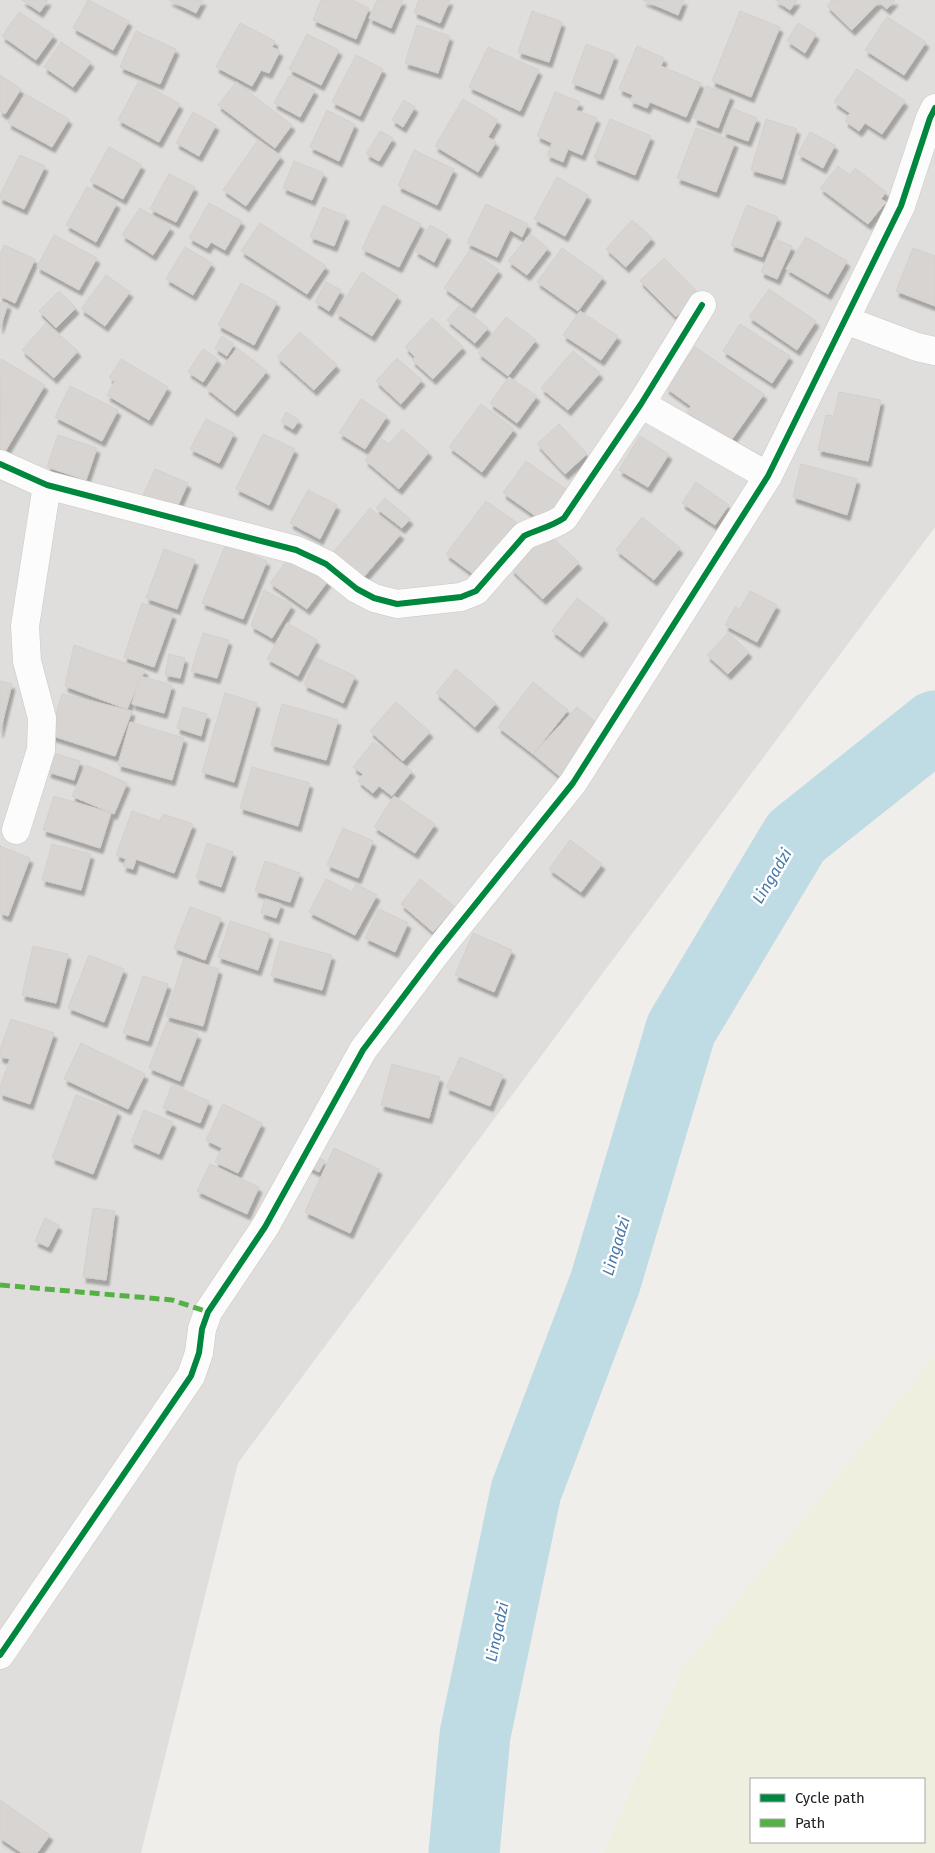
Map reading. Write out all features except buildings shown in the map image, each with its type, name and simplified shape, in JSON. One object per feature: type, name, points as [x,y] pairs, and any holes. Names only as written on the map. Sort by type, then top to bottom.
[{"type":"street","points":[[0,1655],[191,1376],[199,1353],[202,1329],[208,1312],[265,1227],[363,1050],[436,952],[573,783],[768,476],[901,206],[935,108]]},
{"type":"street","points":[[0,464],[47,484],[296,550],[326,564],[357,589],[374,598],[397,604],[461,597],[476,591],[524,536],[552,526],[564,518],[641,404],[702,306]]},
{"type":"street","points":[[845,320],[917,347],[935,351]]},
{"type":"street","points":[[641,404],[768,476]]},
{"type":"street","points":[[16,830],[41,750],[42,718],[26,661],[25,626],[47,484]]},
{"type":"shaded area","points":[[0,0],[935,0],[935,527],[238,1463],[141,1853],[0,1853]]},
{"type":"green space","points":[[935,1356],[935,1853],[604,1853],[683,1668]]},
{"type":"waterway","name":"Lingadzi","points":[[464,1853],[475,1735],[526,1491],[605,1283],[681,1029],[796,837],[935,726]]},
{"type":"marked path","points":[[0,1285],[172,1300],[208,1312]]},
{"type":"cycle path","points":[[0,1655],[191,1376],[199,1353],[202,1329],[208,1312],[265,1227],[363,1050],[437,952],[573,783],[768,476],[901,206],[935,108]]},
{"type":"cycle path","points":[[0,464],[47,485],[296,550],[326,564],[357,589],[374,598],[397,604],[461,597],[476,591],[524,536],[564,518],[641,404],[702,305]]}]
